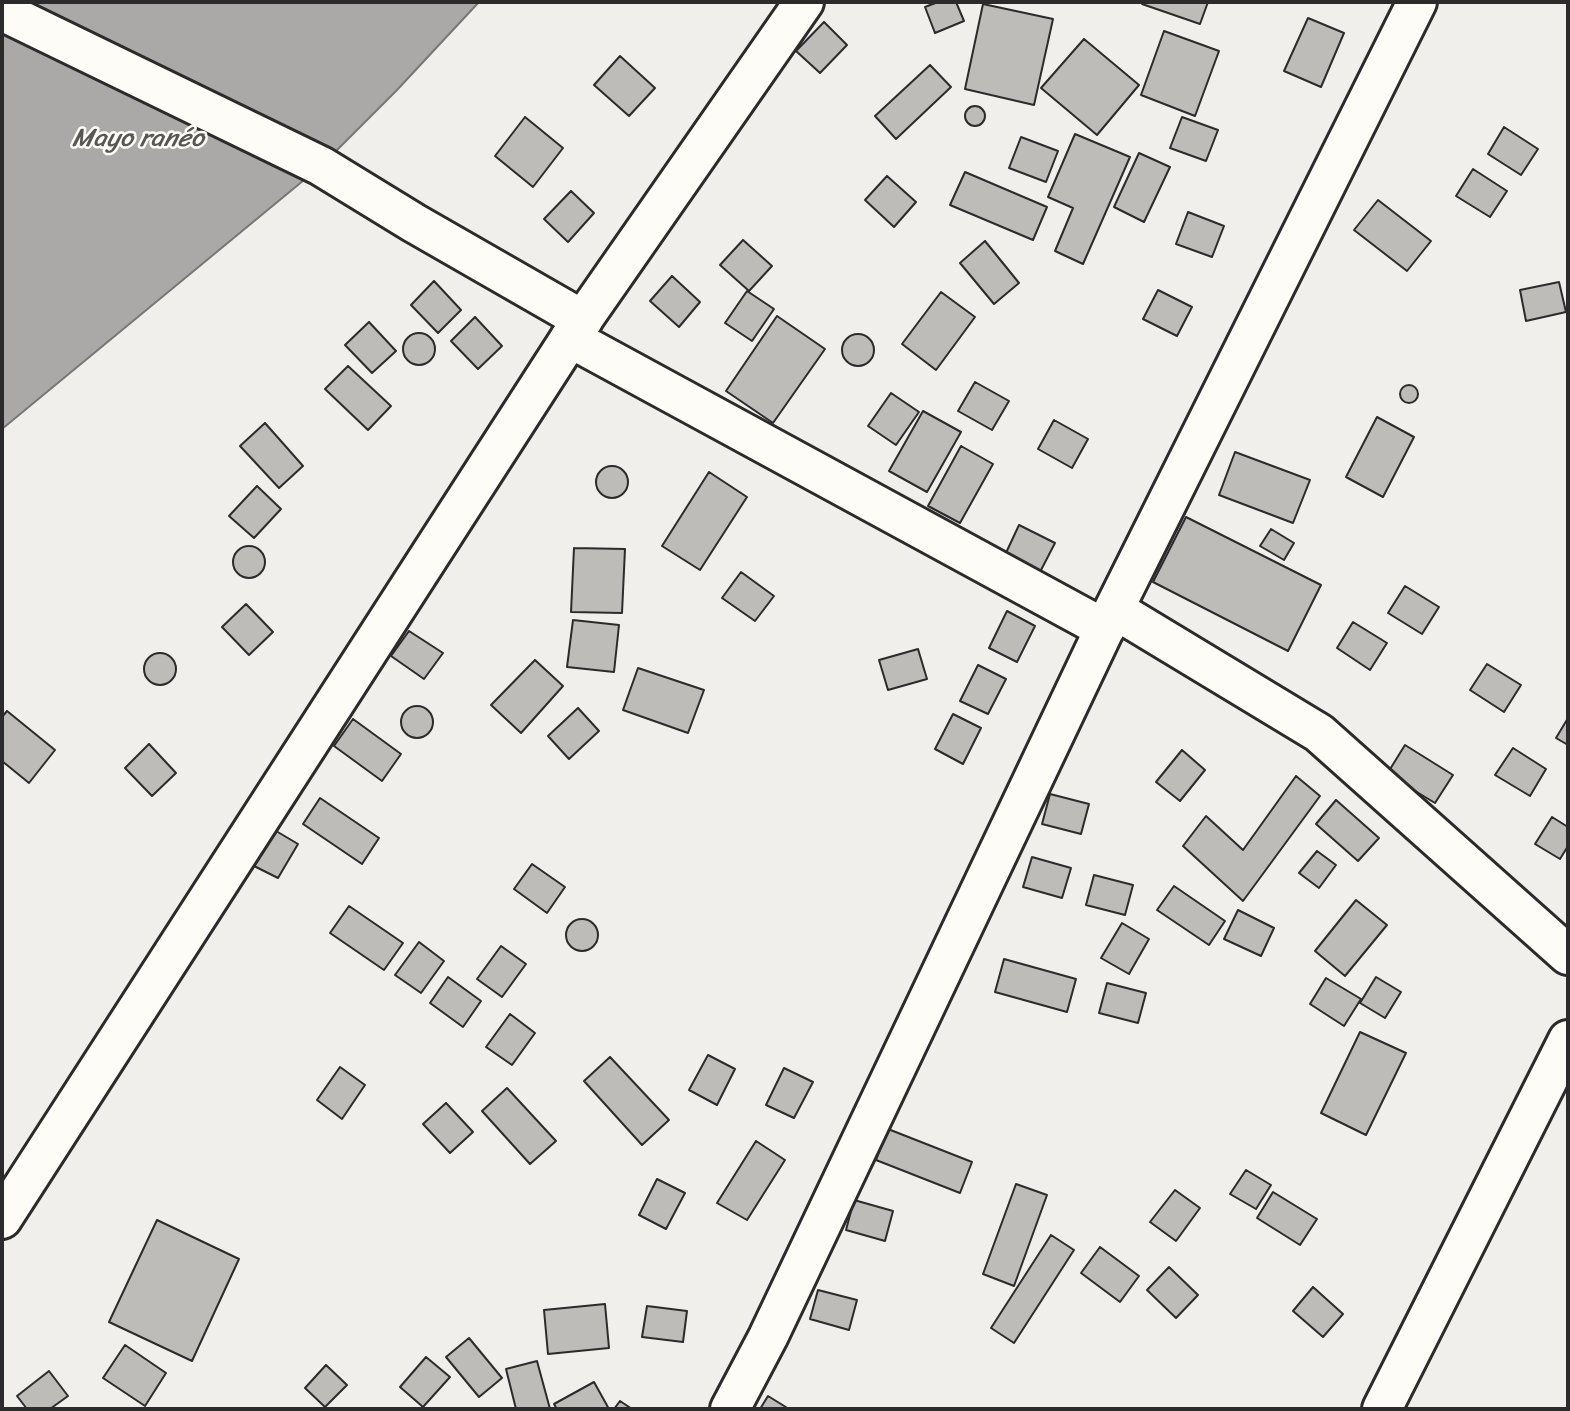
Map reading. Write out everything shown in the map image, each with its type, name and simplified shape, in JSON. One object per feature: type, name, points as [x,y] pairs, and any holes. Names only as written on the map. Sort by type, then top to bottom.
[{"type":"street","points":[[2,1219],[577,329],[804,2]]},
{"type":"street","points":[[730,1409],[768,1338],[1109,619],[1417,2]]},
{"type":"street","points":[[2,11],[321,166],[577,329],[1319,733],[1568,955]]},
{"type":"street","points":[[1382,1409],[1568,1040]]},
{"type":"water","name":"Mayo ranéo","points":[[2,2],[479,2],[321,166],[2,429]]},
{"type":"building","points":[[938,2],[956,2],[964,21],[935,33],[925,7]]},
{"type":"building","points":[[1142,2],[1208,2],[1200,24]]},
{"type":"building","points":[[983,4],[1053,19],[1034,105],[965,89]]},
{"type":"building","points":[[1308,18],[1344,33],[1321,87],[1284,71]]},
{"type":"building","points":[[824,22],[847,45],[820,73],[796,51]]},
{"type":"building","points":[[1164,31],[1219,51],[1195,116],[1141,95]]},
{"type":"building","points":[[1084,39],[1139,85],[1097,135],[1041,88]]},
{"type":"building","points":[[620,56],[655,88],[629,116],[594,85]]},
{"type":"building","points":[[930,65],[951,87],[896,139],[875,116]]},
{"type":"building","points":[[975,106],[982,109],[985,116],[982,123],[975,126],[968,123],[965,116],[968,109]]},
{"type":"building","points":[[525,117],[563,148],[533,187],[495,156]]},
{"type":"building","points":[[1182,117],[1218,130],[1206,161],[1170,148]]},
{"type":"building","points":[[1504,127],[1538,149],[1521,175],[1488,154]]},
{"type":"building","points":[[1075,134],[1130,157],[1083,264],[1055,251],[1073,208],[1048,197]]},
{"type":"building","points":[[1021,137],[1058,151],[1046,182],[1009,168]]},
{"type":"building","points":[[1139,153],[1170,167],[1144,222],[1114,207]]},
{"type":"building","points":[[1473,169],[1507,191],[1490,217],[1456,196]]},
{"type":"building","points":[[965,172],[1047,207],[1033,240],[950,205]]},
{"type":"building","points":[[887,176],[916,202],[894,227],[865,200]]},
{"type":"building","points":[[571,191],[594,213],[568,242],[544,219]]},
{"type":"building","points":[[1378,200],[1431,241],[1407,271],[1354,230]]},
{"type":"building","points":[[1188,212],[1224,226],[1212,257],[1176,244]]},
{"type":"building","points":[[743,240],[772,266],[749,291],[720,265]]},
{"type":"building","points":[[985,241],[1019,283],[994,304],[960,263]]},
{"type":"building","points":[[672,276],[700,302],[679,327],[650,301]]},
{"type":"building","points":[[434,281],[461,310],[438,333],[411,305]]},
{"type":"building","points":[[1559,282],[1566,312],[1526,321],[1520,290]]},
{"type":"building","points":[[1158,290],[1192,307],[1177,336],[1143,319]]},
{"type":"building","points":[[747,291],[774,309],[752,341],[725,323]]},
{"type":"building","points":[[941,292],[975,317],[936,370],[902,344]]},
{"type":"building","points":[[777,316],[825,349],[773,423],[726,391]]},
{"type":"building","points":[[475,317],[502,346],[478,369],[451,341]]},
{"type":"building","points":[[369,322],[396,351],[372,373],[345,345]]},
{"type":"building","points":[[419,333],[431,337],[435,349],[431,361],[419,365],[407,361],[403,349],[407,337]]},
{"type":"building","points":[[858,334],[870,338],[874,350],[870,362],[858,366],[846,362],[842,350],[846,338]]},
{"type":"building","points":[[348,366],[391,406],[368,430],[325,389]]},
{"type":"building","points":[[975,382],[1009,401],[992,430],[958,411]]},
{"type":"building","points":[[1405,385],[1413,385],[1418,394],[1416,401],[1405,403],[1400,398],[1400,390]]},
{"type":"building","points":[[891,393],[919,412],[896,445],[868,426]]},
{"type":"building","points":[[923,411],[961,432],[927,492],[889,471]]},
{"type":"building","points":[[1377,417],[1414,437],[1383,497],[1346,477]]},
{"type":"building","points":[[1054,420],[1088,439],[1072,468],[1038,449]]},
{"type":"building","points":[[265,423],[303,466],[279,488],[240,446]]},
{"type":"building","points":[[961,446],[993,464],[960,523],[928,506]]},
{"type":"building","points":[[1235,452],[1310,480],[1293,523],[1219,495]]},
{"type":"building","points":[[612,466],[624,470],[628,482],[624,494],[612,498],[600,494],[596,482],[600,470]]},
{"type":"building","points":[[709,472],[747,497],[700,570],[662,546]]},
{"type":"building","points":[[257,486],[281,509],[254,538],[229,516]]},
{"type":"building","points":[[1186,517],[1321,585],[1288,651],[1153,582]]},
{"type":"building","points":[[1019,525],[1055,543],[1040,572],[1005,555]]},
{"type":"building","points":[[1271,529],[1294,543],[1284,560],[1260,546]]},
{"type":"building","points":[[249,546],[261,550],[265,562],[261,574],[249,578],[237,574],[233,562],[237,550]]},
{"type":"building","points":[[574,548],[625,549],[622,613],[571,612]]},
{"type":"building","points":[[741,572],[774,596],[755,621],[722,598]]},
{"type":"building","points":[[1405,586],[1439,607],[1422,634],[1388,613]]},
{"type":"building","points":[[246,604],[273,632],[249,655],[222,627]]},
{"type":"building","points":[[1007,611],[1035,626],[1017,662],[989,648]]},
{"type":"building","points":[[573,620],[619,625],[614,672],[567,667]]},
{"type":"building","points":[[1353,622],[1387,643],[1370,670],[1337,648]]},
{"type":"building","points":[[409,631],[443,653],[424,679],[391,656]]},
{"type":"building","points":[[918,649],[927,679],[888,690],[879,660]]},
{"type":"building","points":[[160,653],[172,657],[176,669],[172,681],[160,685],[148,681],[144,669],[148,657]]},
{"type":"building","points":[[535,660],[563,686],[521,733],[491,705]]},
{"type":"building","points":[[1487,664],[1521,685],[1504,712],[1470,690]]},
{"type":"building","points":[[978,665],[1006,679],[988,714],[960,701]]},
{"type":"building","points":[[638,668],[704,690],[688,733],[623,710]]},
{"type":"building","points":[[417,706],[429,710],[433,722],[429,734],[417,738],[405,734],[401,722],[405,710]]},
{"type":"building","points":[[578,708],[599,731],[569,759],[548,736]]},
{"type":"building","points":[[7,711],[55,750],[29,783],[2,761],[2,717]]},
{"type":"building","points":[[953,714],[981,728],[963,764],[935,749]]},
{"type":"building","points":[[1568,718],[1568,745],[1556,738]]},
{"type":"building","points":[[353,719],[401,754],[382,781],[334,746]]},
{"type":"building","points":[[149,744],[176,773],[152,796],[125,768]]},
{"type":"building","points":[[1405,745],[1453,775],[1435,803],[1387,774]]},
{"type":"building","points":[[1513,748],[1546,769],[1530,796],[1495,775]]},
{"type":"building","points":[[1182,750],[1205,770],[1180,801],[1156,782]]},
{"type":"building","points":[[1296,776],[1320,796],[1243,901],[1183,846],[1206,816],[1243,850]]},
{"type":"building","points":[[1050,794],[1089,804],[1081,834],[1042,824]]},
{"type":"building","points":[[320,798],[379,838],[362,864],[303,824]]},
{"type":"building","points":[[1336,800],[1379,838],[1358,861],[1316,824]]},
{"type":"building","points":[[1552,817],[1568,827],[1568,846],[1560,859],[1535,844]]},
{"type":"building","points":[[271,828],[298,844],[278,878],[250,864]]},
{"type":"building","points":[[1317,851],[1336,865],[1319,888],[1299,873]]},
{"type":"building","points":[[1032,857],[1071,868],[1062,898],[1023,887]]},
{"type":"building","points":[[532,864],[565,887],[547,913],[514,889]]},
{"type":"building","points":[[1094,875],[1133,885],[1125,915],[1086,905]]},
{"type":"building","points":[[1174,886],[1225,921],[1209,945],[1157,910]]},
{"type":"building","points":[[1356,900],[1387,925],[1345,976],[1315,951]]},
{"type":"building","points":[[349,906],[403,943],[384,970],[330,933]]},
{"type":"building","points":[[1238,910],[1274,928],[1261,956],[1224,939]]},
{"type":"building","points":[[582,919],[594,923],[598,935],[594,947],[582,951],[570,947],[566,935],[570,923]]},
{"type":"building","points":[[1122,923],[1149,939],[1129,974],[1101,958]]},
{"type":"building","points":[[419,942],[444,961],[421,993],[395,975]]},
{"type":"building","points":[[501,946],[526,964],[502,997],[477,979]]},
{"type":"building","points":[[1004,959],[1076,979],[1067,1012],[995,992]]},
{"type":"building","points":[[448,977],[481,1001],[463,1027],[430,1003]]},
{"type":"building","points":[[1376,977],[1401,992],[1385,1018],[1360,1003]]},
{"type":"building","points":[[1326,978],[1361,999],[1344,1026],[1310,1004]]},
{"type":"building","points":[[1107,983],[1146,993],[1138,1023],[1099,1013]]},
{"type":"building","points":[[510,1014],[535,1033],[512,1065],[486,1047]]},
{"type":"building","points":[[1360,1032],[1406,1053],[1366,1135],[1321,1113]]},
{"type":"building","points":[[708,1055],[735,1069],[717,1105],[689,1090]]},
{"type":"building","points":[[610,1057],[669,1120],[642,1145],[584,1081]]},
{"type":"building","points":[[340,1067],[365,1085],[342,1119],[317,1100]]},
{"type":"building","points":[[784,1068],[813,1082],[794,1118],[766,1105]]},
{"type":"building","points":[[507,1088],[556,1141],[530,1164],[482,1111]]},
{"type":"building","points":[[446,1103],[473,1132],[450,1153],[423,1124]]},
{"type":"building","points":[[888,1129],[972,1162],[960,1193],[876,1160]]},
{"type":"building","points":[[756,1141],[785,1160],[747,1220],[717,1203]]},
{"type":"building","points":[[1246,1170],[1271,1185],[1256,1209],[1230,1194]]},
{"type":"building","points":[[657,1179],[685,1193],[666,1229],[639,1215]]},
{"type":"building","points":[[1016,1184],[1047,1195],[1014,1286],[983,1274]]},
{"type":"building","points":[[1175,1190],[1200,1208],[1176,1241],[1150,1222]]},
{"type":"building","points":[[1273,1192],[1317,1219],[1300,1245],[1257,1218]]},
{"type":"building","points":[[854,1200],[893,1211],[885,1241],[846,1230]]},
{"type":"building","points":[[157,1220],[239,1259],[192,1361],[109,1322]]},
{"type":"building","points":[[1051,1235],[1074,1250],[1014,1343],[991,1328]]},
{"type":"building","points":[[1100,1247],[1139,1276],[1120,1302],[1081,1273]]},
{"type":"building","points":[[1169,1267],[1198,1295],[1176,1318],[1147,1290]]},
{"type":"building","points":[[1313,1287],[1343,1314],[1323,1337],[1293,1311]]},
{"type":"building","points":[[818,1290],[857,1300],[849,1330],[810,1319]]},
{"type":"building","points":[[605,1304],[609,1348],[548,1354],[544,1310]]},
{"type":"building","points":[[647,1306],[687,1311],[683,1342],[642,1337]]},
{"type":"building","points":[[469,1338],[502,1378],[479,1397],[446,1357]]},
{"type":"building","points":[[125,1345],[166,1373],[145,1406],[103,1378]]},
{"type":"building","points":[[426,1357],[450,1377],[423,1407],[400,1387]]},
{"type":"building","points":[[537,1361],[550,1409],[516,1409],[506,1369]]},
{"type":"building","points":[[326,1365],[347,1385],[325,1407],[305,1388]]},
{"type":"building","points":[[49,1371],[68,1396],[50,1409],[27,1409],[17,1396]]},
{"type":"building","points":[[594,1382],[609,1409],[557,1409],[554,1404]]},
{"type":"building","points":[[768,1396],[789,1409],[760,1409]]},
{"type":"building","points":[[620,1401],[632,1409],[614,1409]]}]
